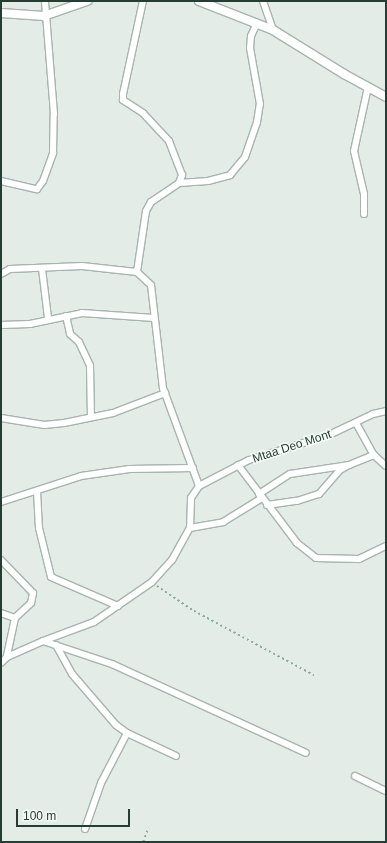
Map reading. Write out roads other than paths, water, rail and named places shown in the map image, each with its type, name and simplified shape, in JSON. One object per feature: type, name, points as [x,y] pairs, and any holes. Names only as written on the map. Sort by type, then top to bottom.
[{"type":"street","points":[[1,181],[37,189],[43,181],[53,153],[54,114],[44,16],[45,1]]},
{"type":"street","points":[[143,1],[123,100],[143,113],[169,142],[181,168],[179,183]]},
{"type":"street","points":[[199,1],[274,30],[386,97]]},
{"type":"street","points":[[264,1],[274,30]]},
{"type":"street","points":[[1,13],[44,16],[84,2]]},
{"type":"street","points":[[137,272],[146,211],[151,202],[179,183],[208,181],[230,175],[245,157],[257,122],[260,104],[250,48],[251,36],[257,23]]},
{"type":"street","points":[[364,214],[364,194],[354,151],[368,87]]},
{"type":"street","points":[[1,274],[10,269],[97,266],[137,272],[151,285],[159,368],[165,392],[199,486],[191,498],[190,528],[172,560],[152,582],[94,622],[43,641],[7,657],[1,662]]},
{"type":"street","points":[[42,269],[48,318]]},
{"type":"street","points":[[1,325],[30,324],[48,318],[94,313],[154,318]]},
{"type":"street","points":[[66,316],[70,334],[79,342],[90,366],[91,417]]},
{"type":"street","points":[[1,418],[44,425],[113,413],[165,392]]},
{"type":"street","name":"Mtaa Deo Mont","points":[[199,486],[238,466],[302,442],[329,435],[386,411]]},
{"type":"street","points":[[356,423],[374,455],[386,466]]},
{"type":"street","points":[[267,505],[320,494],[340,470],[374,455]]},
{"type":"street","points":[[190,528],[223,522],[290,474],[349,465]]},
{"type":"street","points":[[238,466],[297,543],[316,558],[359,559],[386,546]]},
{"type":"street","points":[[1,502],[81,476],[110,471],[171,467],[193,468]]},
{"type":"street","points":[[37,491],[39,528],[52,577],[118,606]]},
{"type":"street","points":[[1,560],[33,593],[31,603],[15,618],[7,657]]},
{"type":"street","points":[[1,613],[15,618]]},
{"type":"street","points":[[43,641],[112,664],[306,753]]},
{"type":"street","points":[[56,645],[64,661],[87,692],[127,733],[176,756]]},
{"type":"street","points":[[85,829],[101,783],[127,733]]},
{"type":"street","points":[[356,776],[386,791]]}]
